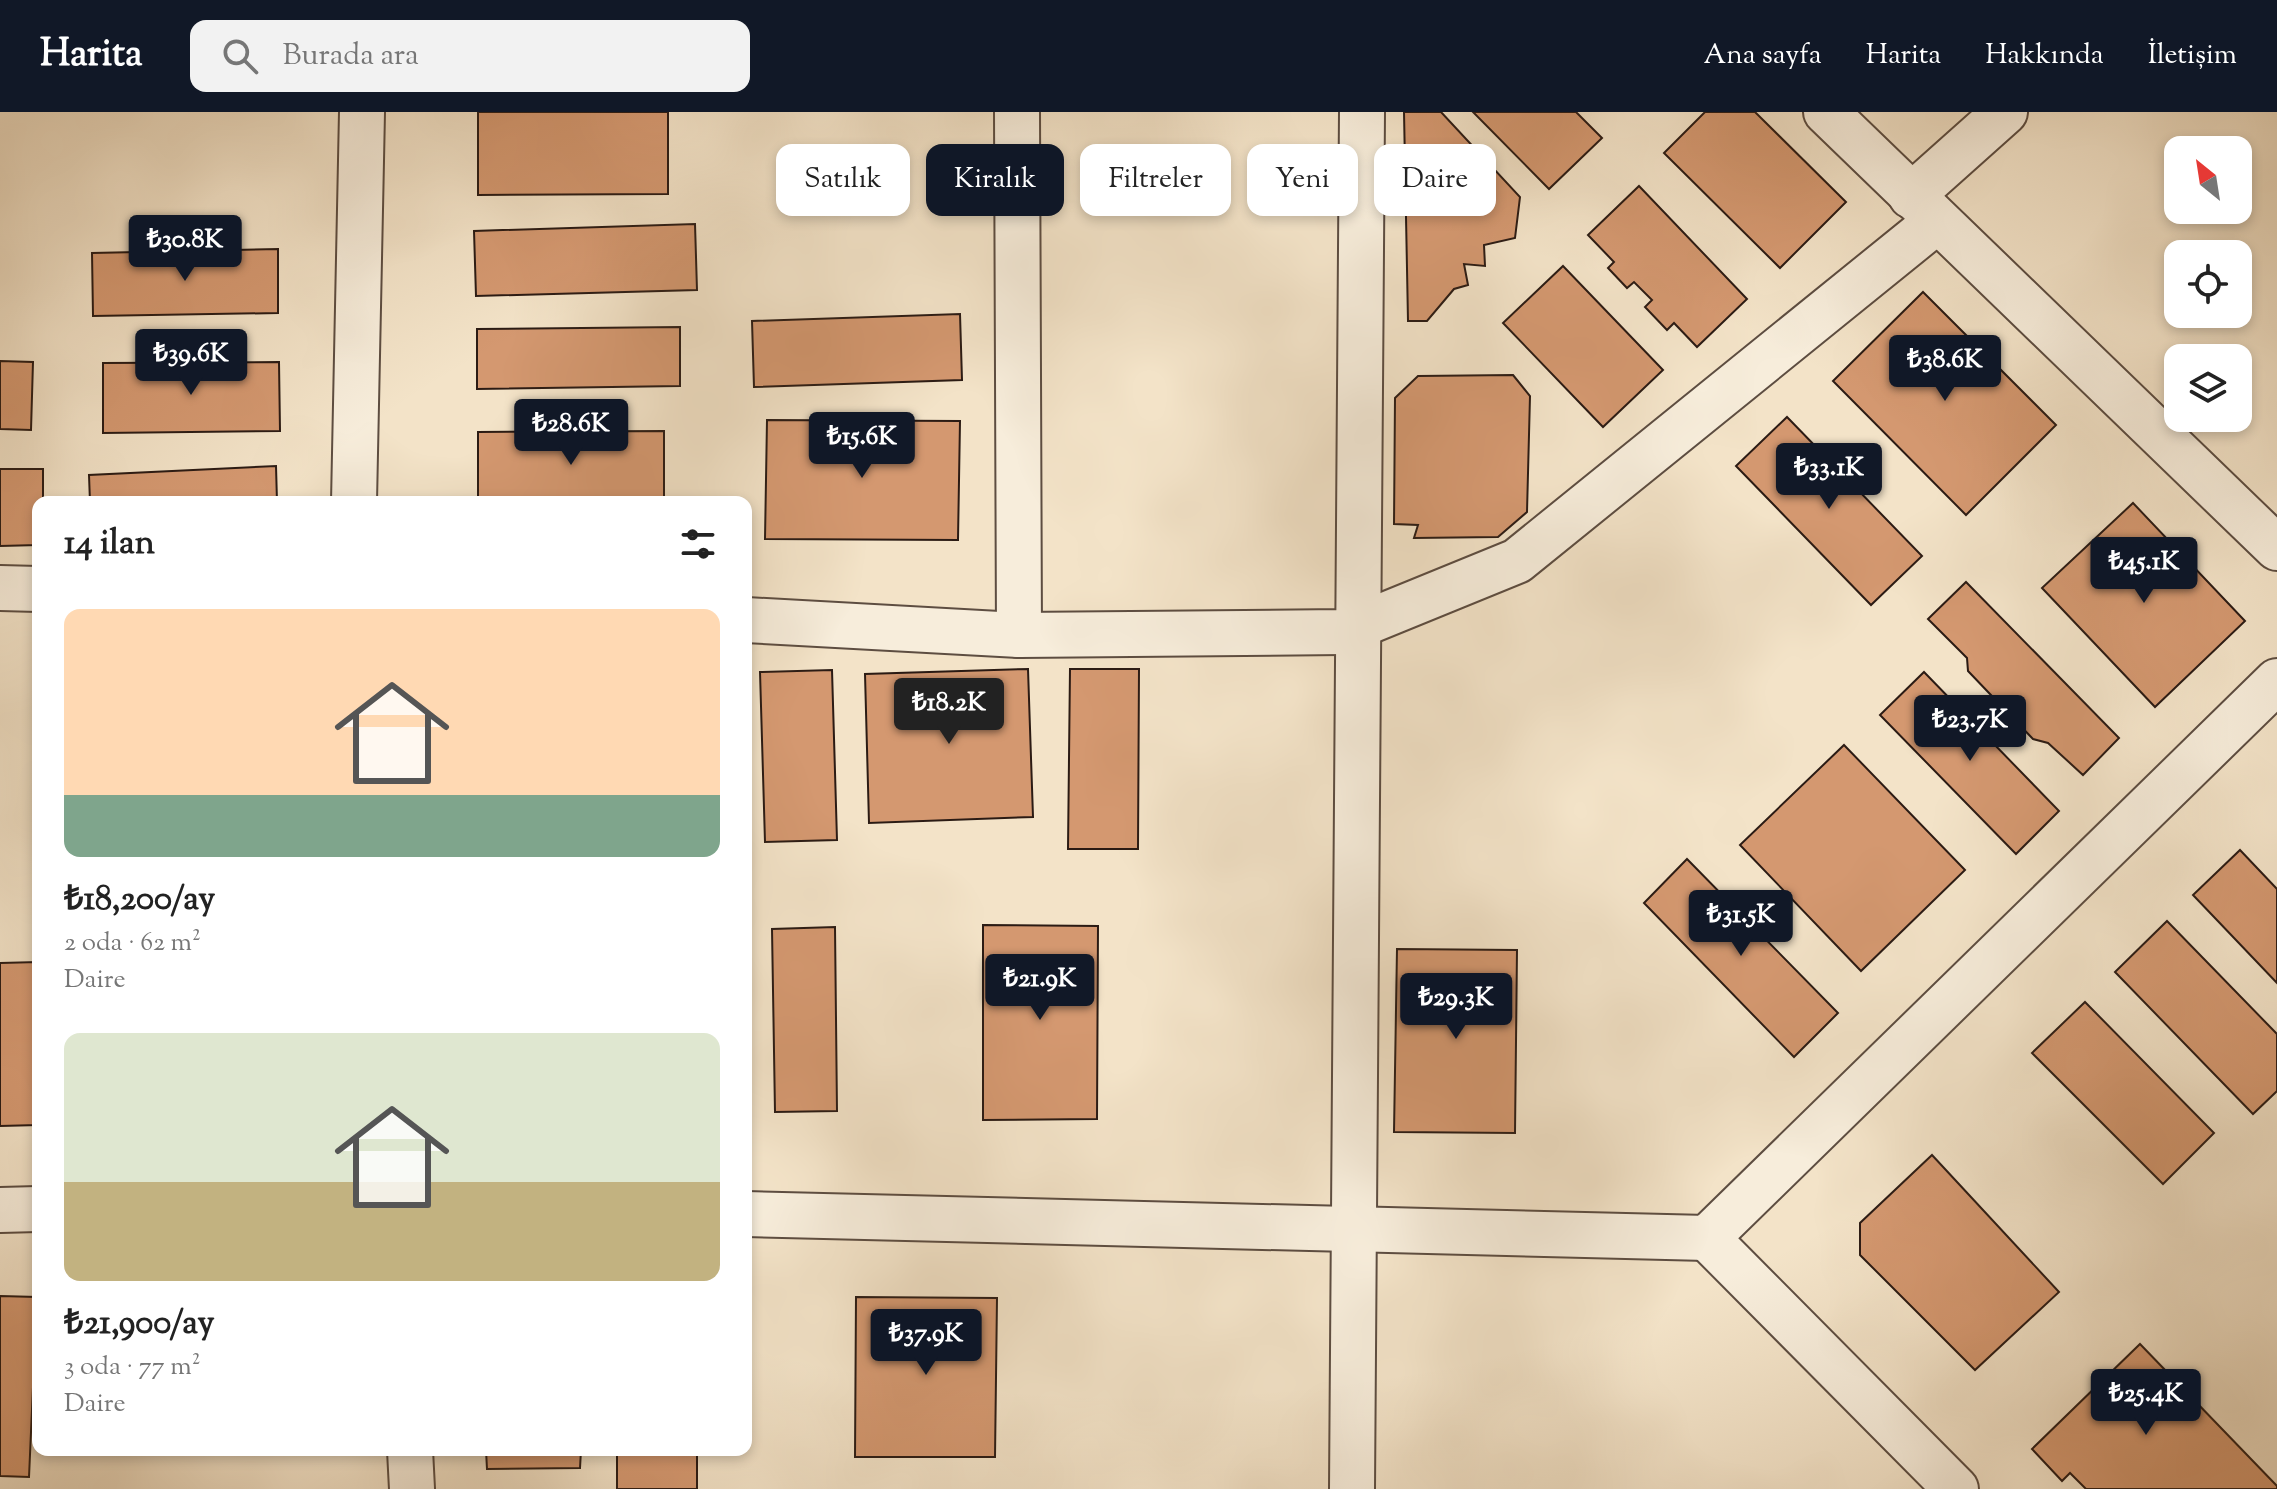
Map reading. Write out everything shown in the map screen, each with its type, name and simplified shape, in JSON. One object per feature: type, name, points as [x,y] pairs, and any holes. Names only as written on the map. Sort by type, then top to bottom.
[{"type":"street","points":[[354,496],[362,112]]},
{"type":"street","points":[[1017,112],[1019,635]]},
{"type":"street","points":[[1352,1489],[1362,112]]},
{"type":"street","points":[[1826,112],[2277,548]]},
{"type":"street","points":[[752,620],[1019,635],[1343,632],[1358,626],[1517,561],[1924,208],[2005,112]]},
{"type":"street","points":[[0,588],[32,589]]},
{"type":"street","points":[[1707,1238],[2277,681]]},
{"type":"street","points":[[0,1210],[32,1209]]},
{"type":"street","points":[[752,1214],[1707,1238],[1956,1489]]},
{"type":"street","points":[[410,1456],[412,1489]]},
{"type":"building","points":[[478,112],[668,112],[668,194],[478,195]]},
{"type":"building","points":[[1404,112],[1441,112],[1471,144],[1405,144]]},
{"type":"building","points":[[1473,112],[1576,112],[1602,138],[1549,189]]},
{"type":"building","points":[[1705,112],[1755,112],[1846,202],[1780,268],[1664,153]]},
{"type":"building","points":[[1496,171],[1520,197],[1515,238],[1484,245],[1485,266],[1464,264],[1468,285],[1454,289],[1427,321],[1408,321],[1406,216],[1496,216]]},
{"type":"building","points":[[1639,186],[1747,299],[1697,347],[1674,323],[1667,330],[1645,307],[1652,300],[1634,282],[1627,288],[1608,268],[1614,262],[1588,235]]},
{"type":"building","points":[[695,224],[697,290],[476,296],[474,231]]},
{"type":"building","points":[[278,249],[278,313],[93,316],[92,253]]},
{"type":"building","points":[[1563,266],[1663,370],[1603,427],[1503,323]]},
{"type":"building","points":[[1923,292],[2056,425],[1966,515],[1833,381]]},
{"type":"building","points":[[960,314],[962,380],[754,387],[752,321]]},
{"type":"building","points":[[680,327],[680,386],[477,389],[477,329]]},
{"type":"building","points":[[0,361],[33,362],[31,430],[0,429]]},
{"type":"building","points":[[279,362],[280,431],[103,433],[103,363]]},
{"type":"building","points":[[1513,375],[1530,396],[1527,512],[1498,537],[1414,538],[1418,525],[1394,524],[1395,398],[1418,376]]},
{"type":"building","points":[[1787,417],[1922,556],[1871,605],[1736,466]]},
{"type":"building","points":[[767,420],[960,421],[958,540],[765,539]]},
{"type":"building","points":[[664,431],[664,496],[478,496],[478,432]]},
{"type":"building","points":[[276,466],[277,496],[90,496],[89,475]]},
{"type":"building","points":[[0,469],[43,469],[43,496],[32,496],[32,545],[0,546]]},
{"type":"building","points":[[2133,503],[2245,621],[2155,707],[2042,588]]},
{"type":"building","points":[[1966,582],[2119,738],[2083,775],[2048,743],[2033,739],[1968,671],[1967,658],[1928,619]]},
{"type":"building","points":[[1028,669],[1033,817],[869,823],[865,674]]},
{"type":"building","points":[[1070,669],[1139,669],[1138,849],[1068,849]]},
{"type":"building","points":[[832,670],[837,840],[765,842],[760,672]]},
{"type":"building","points":[[1924,672],[2059,811],[2016,854],[1880,715]]},
{"type":"building","points":[[1844,745],[1965,870],[1861,971],[1740,845]]},
{"type":"building","points":[[2240,850],[2277,889],[2277,983],[2193,895]]},
{"type":"building","points":[[1687,859],[1838,1013],[1794,1057],[1644,903]]},
{"type":"building","points":[[2167,921],[2277,1034],[2277,1091],[2253,1114],[2115,972]]},
{"type":"building","points":[[983,925],[1098,926],[1097,1119],[983,1120]]},
{"type":"building","points":[[835,927],[837,1111],[775,1112],[772,929]]},
{"type":"building","points":[[1397,949],[1517,950],[1515,1133],[1394,1132]]},
{"type":"building","points":[[32,962],[32,1125],[0,1126],[0,963]]},
{"type":"building","points":[[2085,1002],[2214,1133],[2163,1184],[2032,1053]]},
{"type":"building","points":[[1932,1155],[2059,1292],[1975,1370],[1860,1255],[1860,1223]]},
{"type":"building","points":[[0,1296],[32,1297],[29,1477],[0,1476]]},
{"type":"building","points":[[856,1297],[997,1298],[995,1457],[855,1457]]},
{"type":"building","points":[[2140,1344],[2277,1489],[2086,1489],[2070,1473],[2062,1481],[2032,1449]]},
{"type":"building","points":[[486,1456],[581,1456],[580,1468],[487,1469]]},
{"type":"building","points":[[617,1456],[697,1456],[697,1489],[617,1489]]}]
